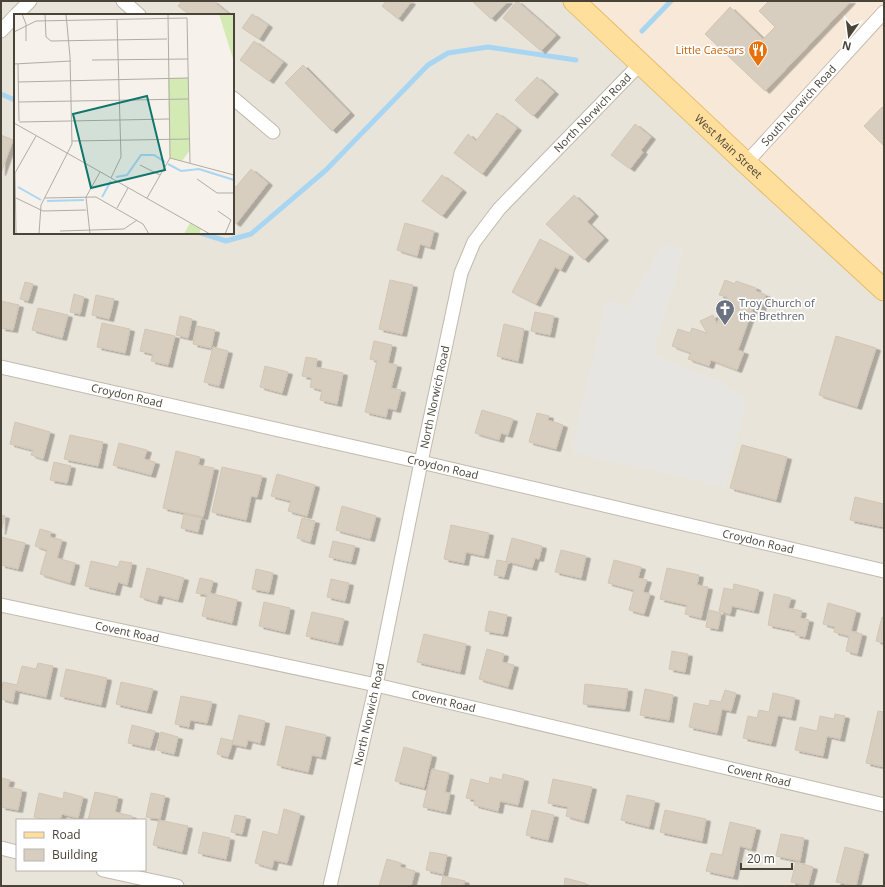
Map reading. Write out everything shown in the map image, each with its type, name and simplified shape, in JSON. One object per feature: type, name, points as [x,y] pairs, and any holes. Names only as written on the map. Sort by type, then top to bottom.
[{"type":"main road","name":"West Main Street","points":[[574,1],[746,163],[884,290]]},
{"type":"street","points":[[18,14],[30,1]]},
{"type":"street","points":[[123,1],[138,14]]},
{"type":"street","name":"South Norwich Road","points":[[746,163],[884,12]]},
{"type":"street","points":[[1,31],[14,18]]},
{"type":"street","name":"North Norwich Road","points":[[330,886],[376,685],[461,274],[474,242],[499,209],[640,64]]},
{"type":"street","points":[[234,99],[273,132]]},
{"type":"street","name":"Croydon Road","points":[[1,367],[421,462],[884,571]]},
{"type":"street","name":"Covent Road","points":[[1,605],[376,685],[884,805]]},
{"type":"street","points":[[1,848],[16,852]]},
{"type":"street","points":[[108,871],[178,886]]},
{"type":"shaded area","points":[[1,1],[574,1],[884,290],[884,886],[1,886]]},
{"type":"shaded area","points":[[574,1],[884,1],[884,290]]},
{"type":"shaded area","points":[[662,246],[684,247],[654,351],[661,358],[722,382],[746,400],[725,487],[571,452],[607,300],[627,308]]},
{"type":"building","points":[[182,1],[213,1],[229,14],[189,14],[178,6]]},
{"type":"building","points":[[386,1],[411,2],[398,19],[382,6]]},
{"type":"building","points":[[472,1],[508,1],[491,19]]},
{"type":"building","points":[[517,1],[556,35],[541,51],[503,18]]},
{"type":"building","points":[[769,1],[851,1],[765,91],[705,34],[730,7],[763,39],[775,27],[759,11]]},
{"type":"building","points":[[252,14],[268,25],[259,39],[242,28]]},
{"type":"building","points":[[254,41],[283,62],[269,81],[240,60]]},
{"type":"building","points":[[303,65],[350,113],[332,131],[285,83]]},
{"type":"building","points":[[537,77],[554,92],[533,116],[515,100]]},
{"type":"building","points":[[882,107],[884,109],[884,146],[864,126]]},
{"type":"building","points":[[497,113],[517,128],[482,174],[454,153],[468,134],[476,141]]},
{"type":"building","points":[[635,124],[651,137],[641,150],[643,152],[630,169],[611,155]]},
{"type":"building","points":[[1,135],[13,140],[1,173]]},
{"type":"building","points":[[251,169],[268,183],[236,224],[234,223],[234,186],[236,187]]},
{"type":"building","points":[[442,175],[462,190],[442,216],[422,201]]},
{"type":"building","points":[[574,195],[594,214],[587,222],[604,238],[584,260],[546,224]]},
{"type":"building","points":[[405,223],[434,231],[430,247],[420,244],[417,256],[397,250]]},
{"type":"building","points":[[540,239],[569,255],[561,270],[555,267],[536,304],[512,292]]},
{"type":"building","points":[[390,280],[413,285],[402,334],[379,329]]},
{"type":"building","name":"Troy Church of the Brethren","points":[[725,280],[735,284],[736,281],[756,288],[756,291],[766,295],[760,311],[753,308],[738,350],[744,352],[737,370],[711,360],[709,366],[688,359],[691,353],[672,346],[678,329],[690,333],[692,328],[707,333],[700,321],[713,315],[717,324],[727,297],[719,295]]},
{"type":"building","points":[[25,282],[33,284],[28,301],[20,299]]},
{"type":"building","points":[[74,294],[84,297],[80,314],[70,312]]},
{"type":"building","points":[[96,295],[114,299],[109,319],[92,315]]},
{"type":"building","points":[[1,301],[19,305],[13,330],[1,328]]},
{"type":"building","points":[[38,308],[68,315],[62,338],[32,330]]},
{"type":"building","points":[[535,312],[554,316],[550,335],[531,331]]},
{"type":"building","points":[[180,316],[192,319],[188,338],[176,335]]},
{"type":"building","points":[[102,323],[130,329],[125,353],[97,347]]},
{"type":"building","points":[[504,324],[524,329],[518,361],[497,356]]},
{"type":"building","points":[[197,326],[215,330],[211,348],[193,344]]},
{"type":"building","points":[[145,329],[175,336],[168,365],[151,361],[153,354],[140,351]]},
{"type":"building","points":[[836,336],[876,348],[857,407],[819,395]]},
{"type":"building","points":[[374,341],[392,345],[388,363],[397,365],[391,388],[401,390],[396,410],[388,408],[386,417],[365,412],[377,361],[370,359]]},
{"type":"building","points":[[213,347],[228,351],[219,386],[204,382]]},
{"type":"building","points":[[306,357],[317,359],[316,367],[343,373],[337,404],[320,400],[322,390],[310,387],[312,378],[302,376]]},
{"type":"building","points":[[265,366],[288,372],[282,393],[260,387]]},
{"type":"building","points":[[482,410],[513,419],[508,435],[501,433],[499,440],[475,433]]},
{"type":"building","points":[[537,413],[549,416],[548,420],[563,425],[556,449],[529,442]]},
{"type":"building","points":[[15,422],[50,432],[43,459],[31,455],[33,450],[10,444]]},
{"type":"building","points":[[70,435],[103,442],[98,466],[64,459]]},
{"type":"building","points":[[119,443],[147,450],[144,459],[155,462],[151,475],[113,465]]},
{"type":"building","points":[[742,445],[787,457],[776,500],[730,488]]},
{"type":"building","points":[[176,451],[200,457],[198,465],[214,468],[203,517],[163,508]]},
{"type":"building","points":[[54,462],[71,466],[67,483],[50,480]]},
{"type":"building","points":[[222,467],[262,476],[257,497],[251,496],[246,520],[212,512]]},
{"type":"building","points":[[277,474],[315,485],[307,516],[288,511],[291,501],[271,496]]},
{"type":"building","points":[[855,497],[884,504],[884,527],[850,520]]},
{"type":"building","points":[[342,506],[376,516],[370,539],[336,530]]},
{"type":"building","points":[[184,514],[201,518],[198,532],[181,528]]},
{"type":"building","points":[[1,515],[5,516],[1,532]]},
{"type":"building","points":[[302,518],[315,521],[310,542],[297,538]]},
{"type":"building","points":[[451,525],[489,533],[484,556],[466,552],[464,563],[444,559]]},
{"type":"building","points":[[40,529],[51,532],[50,537],[62,540],[57,558],[75,563],[70,583],[40,574],[47,550],[35,546]]},
{"type":"building","points":[[1,537],[25,543],[18,569],[1,565]]},
{"type":"building","points":[[512,538],[542,546],[539,559],[535,558],[532,568],[506,561]]},
{"type":"building","points":[[333,541],[355,546],[351,562],[329,557]]},
{"type":"building","points":[[561,550],[586,556],[581,578],[555,572]]},
{"type":"building","points":[[497,560],[508,562],[504,577],[494,575]]},
{"type":"building","points":[[614,560],[641,567],[638,578],[647,580],[643,592],[650,594],[644,614],[629,610],[634,590],[608,583]]},
{"type":"building","points":[[91,561],[118,567],[120,561],[132,563],[127,585],[118,582],[115,593],[85,586]]},
{"type":"building","points":[[147,568],[184,578],[178,600],[159,595],[157,602],[140,597]]},
{"type":"building","points":[[667,568],[699,575],[697,585],[708,587],[701,618],[685,614],[687,605],[660,599]]},
{"type":"building","points":[[256,569],[273,573],[269,592],[252,589]]},
{"type":"building","points":[[200,578],[213,581],[210,593],[237,600],[232,623],[202,616],[207,595],[196,593]]},
{"type":"building","points":[[331,579],[349,583],[345,601],[327,597]]},
{"type":"building","points":[[734,584],[759,590],[754,611],[732,606],[730,614],[719,611],[724,588],[733,590]]},
{"type":"building","points":[[774,594],[791,598],[788,608],[802,611],[800,618],[809,620],[805,637],[795,635],[796,631],[768,625]]},
{"type":"building","points":[[264,602],[290,608],[285,632],[259,626]]},
{"type":"building","points":[[828,603],[856,611],[851,631],[862,634],[857,654],[846,651],[849,636],[834,632],[835,627],[823,624]]},
{"type":"building","points":[[709,610],[721,613],[718,629],[706,627]]},
{"type":"building","points":[[489,611],[507,615],[503,634],[485,631]]},
{"type":"building","points":[[312,612],[344,619],[338,643],[306,636]]},
{"type":"building","points":[[882,617],[884,618],[884,643],[876,641]]},
{"type":"building","points":[[424,634],[466,644],[460,672],[417,662]]},
{"type":"building","points":[[487,649],[504,654],[502,662],[514,665],[508,687],[479,679]]},
{"type":"building","points":[[672,651],[688,654],[685,672],[669,669]]},
{"type":"building","points":[[38,663],[53,666],[46,697],[15,690],[13,702],[1,699],[3,682],[17,685],[22,666],[36,669]]},
{"type":"building","points":[[66,669],[107,678],[101,705],[60,696]]},
{"type":"building","points":[[121,682],[153,689],[147,711],[116,704]]},
{"type":"building","points":[[585,684],[628,689],[625,709],[583,704]]},
{"type":"building","points":[[645,689],[673,695],[669,720],[640,715]]},
{"type":"building","points":[[725,690],[736,693],[731,711],[722,709],[717,733],[689,727],[694,703],[709,706],[710,700],[721,702]]},
{"type":"building","points":[[773,693],[795,698],[791,718],[778,715],[771,744],[743,738],[748,716],[757,718],[759,710],[769,712]]},
{"type":"building","points":[[181,696],[212,702],[207,723],[190,720],[189,727],[175,724]]},
{"type":"building","points":[[878,711],[884,712],[884,767],[866,763]]},
{"type":"building","points":[[835,714],[845,716],[840,739],[827,736],[823,756],[795,750],[800,727],[817,731],[820,716],[834,719]]},
{"type":"building","points":[[239,715],[265,721],[260,743],[248,740],[246,747],[232,744]]},
{"type":"building","points":[[132,725],[155,731],[150,748],[128,743]]},
{"type":"building","points":[[286,726],[326,735],[321,757],[312,755],[308,772],[277,765]]},
{"type":"building","points":[[161,732],[178,737],[174,754],[157,750]]},
{"type":"building","points":[[221,738],[233,741],[228,757],[217,754]]},
{"type":"building","points":[[404,747],[432,755],[424,788],[395,781]]},
{"type":"building","points":[[432,769],[449,773],[445,792],[450,793],[446,812],[423,807]]},
{"type":"building","points":[[503,774],[524,779],[518,805],[500,801],[498,811],[474,805],[475,800],[466,798],[471,779],[489,784],[490,777],[502,780]]},
{"type":"building","points":[[1,778],[10,780],[8,787],[22,790],[18,810],[1,807]]},
{"type":"building","points":[[553,779],[592,787],[584,821],[566,816],[568,807],[548,803]]},
{"type":"building","points":[[64,792],[83,797],[78,818],[62,814],[60,819],[43,819],[34,817],[39,793],[63,799]]},
{"type":"building","points":[[95,792],[118,797],[115,812],[132,816],[132,819],[88,819]]},
{"type":"building","points":[[151,793],[165,796],[160,819],[146,817]]},
{"type":"building","points":[[627,795],[655,801],[649,827],[621,820]]},
{"type":"building","points":[[284,809],[300,814],[287,863],[274,860],[272,868],[255,863],[263,831],[278,835]]},
{"type":"building","points":[[532,810],[554,815],[548,840],[526,835]]},
{"type":"building","points":[[665,810],[706,819],[702,841],[660,832]]},
{"type":"building","points":[[235,815],[246,817],[242,834],[231,832]]},
{"type":"building","points":[[159,820],[188,826],[182,852],[153,845]]},
{"type":"building","points":[[730,822],[756,828],[751,849],[740,846],[733,877],[706,871],[711,853],[722,855]]},
{"type":"building","points":[[203,832],[230,838],[226,859],[198,853]]},
{"type":"building","points":[[781,834],[804,838],[800,861],[776,856]]},
{"type":"building","points":[[845,847],[864,852],[856,886],[836,882]]},
{"type":"building","points":[[430,852],[447,855],[443,874],[426,870]]},
{"type":"building","points":[[387,859],[401,863],[400,867],[415,871],[411,886],[379,886]]},
{"type":"building","points":[[796,862],[813,867],[808,886],[791,882]]},
{"type":"building","points":[[443,876],[465,881],[463,886],[441,886]]},
{"type":"building","points":[[565,878],[585,883],[585,886],[564,886]]},
{"type":"waterway","points":[[642,31],[671,1]]},
{"type":"waterway","points":[[204,234],[226,241],[251,234],[326,170],[428,65],[448,53],[488,47],[576,60]]},
{"type":"waterway","points":[[1,94],[14,100]]},
{"type":"place","name":"Little Caesars","points":[[758,67]]},
{"type":"place","name":"Troy Church of the Brethren","points":[[725,326]]}]
